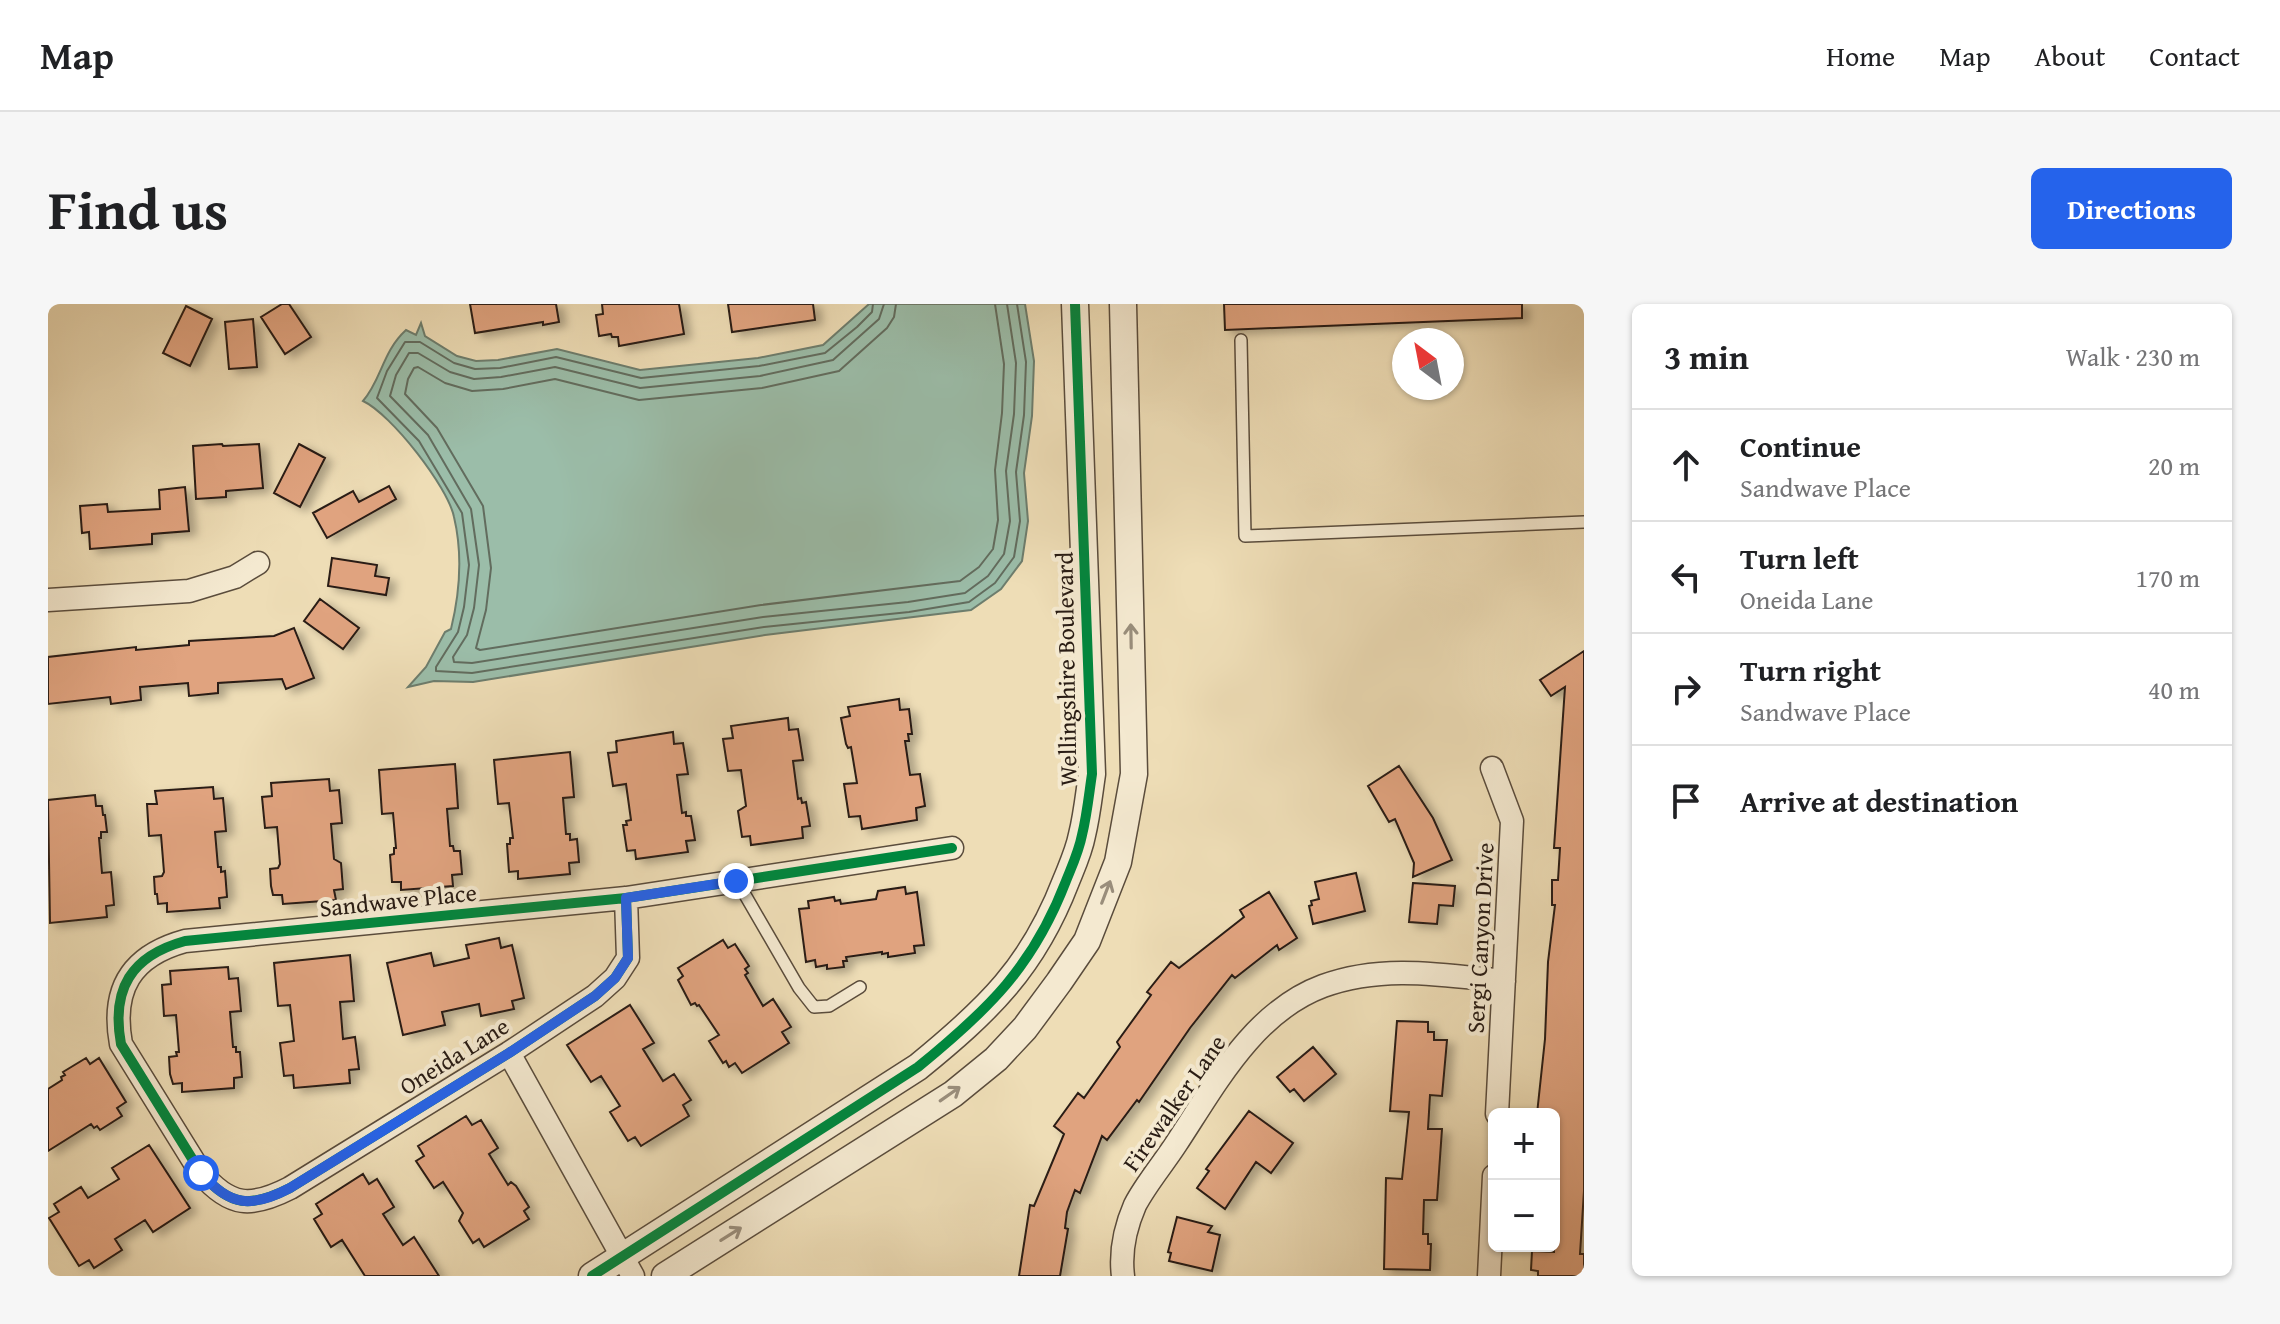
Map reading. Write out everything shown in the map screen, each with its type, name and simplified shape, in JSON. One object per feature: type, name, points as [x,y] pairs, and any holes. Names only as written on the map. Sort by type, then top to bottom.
[{"type":"street","name":"Wellingshire Boulevard","points":[[592,1276],[628,1266],[918,1067],[954,1038],[1023,967],[1049,924],[1083,835],[1092,774],[1075,304]]},
{"type":"street","points":[[665,1276],[953,1094],[986,1068],[1025,1028],[1087,941],[1118,862],[1134,774],[1123,304]]},
{"type":"street","points":[[48,600],[189,591],[235,577],[258,563]]},
{"type":"street","name":"Sergi Canyon Drive","points":[[1492,768],[1512,821],[1497,1108]]},
{"type":"street","name":"Sandwave Place","points":[[240,1202],[215,1190],[201,1173],[121,1044],[116,1021],[121,995],[130,974],[164,947],[185,941],[626,898],[952,848]]},
{"type":"street","name":"Oneida Lane","points":[[240,1202],[257,1202],[290,1188],[509,1053],[595,996],[615,978],[628,958],[626,898]]},
{"type":"street","name":"Firewalker Lane","points":[[1123,1276],[1120,1252],[1135,1205],[1236,1053],[1285,1005],[1321,986],[1362,974],[1405,972],[1504,981]]},
{"type":"street","points":[[509,1053],[628,1266]]},
{"type":"street","points":[[1489,1276],[1494,1180]]},
{"type":"lane","points":[[1241,340],[1245,536],[1584,522]]},
{"type":"lane","points":[[736,881],[799,988],[814,1007],[829,1006],[860,987]]},
{"type":"water","points":[[869,304],[1025,304],[1034,361],[1032,416],[1024,473],[1028,521],[1022,561],[1001,589],[971,610],[765,635],[473,682],[434,681],[408,687],[426,667],[445,632],[451,629],[457,601],[459,559],[454,517],[441,488],[403,436],[375,408],[363,401],[392,347],[406,330],[416,335],[421,323],[425,336],[457,356],[476,361],[557,349],[640,370],[758,358],[823,345]]},
{"type":"building","points":[[282,304],[289,304],[311,337],[285,354],[261,317]]},
{"type":"building","points":[[470,304],[556,304],[559,322],[475,333]]},
{"type":"building","points":[[602,304],[679,304],[684,334],[619,346],[618,337],[611,334],[599,336],[596,315],[603,314]]},
{"type":"building","points":[[728,304],[813,304],[815,320],[732,332]]},
{"type":"building","points":[[1224,304],[1522,304],[1522,318],[1225,330]]},
{"type":"building","points":[[186,306],[212,319],[190,366],[163,353]]},
{"type":"building","points":[[253,319],[257,367],[229,369],[225,322]]},
{"type":"building","points":[[259,444],[263,488],[226,491],[226,497],[196,499],[193,446]]},
{"type":"building","points":[[299,444],[325,458],[300,507],[274,493]]},
{"type":"building","points":[[389,486],[396,499],[327,538],[313,513],[353,491],[359,502]]},
{"type":"building","points":[[185,487],[189,531],[152,534],[152,544],[90,549],[89,532],[82,533],[80,506],[107,504],[108,512],[160,509],[159,490]]},
{"type":"building","points":[[332,558],[377,565],[375,576],[389,578],[386,595],[328,586]]},
{"type":"building","points":[[320,599],[359,628],[343,649],[304,621]]},
{"type":"building","points":[[294,628],[314,678],[286,689],[282,679],[218,683],[218,693],[189,696],[188,683],[140,687],[141,700],[111,704],[110,697],[48,704],[48,657],[136,647],[136,650],[189,645],[189,641],[274,636]]},
{"type":"building","points":[[1584,651],[1584,1191],[1580,1254],[1584,1254],[1584,1276],[1538,1276],[1538,1271],[1531,1270],[1532,1252],[1560,1252],[1560,1108],[1538,1108],[1555,905],[1552,905],[1552,880],[1558,880],[1560,848],[1554,848],[1565,687],[1551,696],[1540,680]]},
{"type":"building","points":[[899,699],[900,710],[909,709],[912,734],[908,734],[909,741],[905,741],[910,775],[920,774],[925,806],[916,808],[917,820],[862,829],[860,816],[849,817],[844,784],[857,783],[851,747],[848,748],[846,744],[841,718],[850,716],[848,707]]},
{"type":"building","points":[[788,718],[789,730],[798,729],[803,760],[793,761],[798,799],[806,802],[810,826],[802,827],[803,838],[751,845],[750,836],[742,837],[738,811],[746,806],[741,770],[728,771],[723,739],[733,738],[731,726]]},
{"type":"building","points":[[673,732],[674,744],[683,743],[688,774],[677,775],[682,813],[691,816],[695,840],[686,841],[688,852],[636,859],[635,850],[627,851],[623,825],[631,820],[626,784],[613,786],[608,753],[617,752],[616,741]]},
{"type":"building","points":[[570,752],[574,797],[563,798],[566,834],[570,834],[570,840],[577,839],[579,862],[569,863],[570,874],[518,879],[518,871],[509,872],[507,844],[513,838],[509,803],[498,804],[494,760]]},
{"type":"building","points":[[455,764],[458,808],[447,809],[450,846],[454,851],[460,851],[462,874],[452,875],[453,886],[401,890],[401,882],[392,882],[390,855],[396,848],[393,813],[382,814],[379,770]]},
{"type":"building","points":[[1399,766],[1433,818],[1452,860],[1413,877],[1414,863],[1395,819],[1389,822],[1368,786]]},
{"type":"building","points":[[329,779],[330,791],[339,790],[342,823],[331,824],[334,859],[341,863],[343,889],[334,890],[336,900],[283,904],[282,895],[273,895],[271,886],[270,869],[278,868],[280,864],[277,827],[265,828],[262,797],[272,796],[271,783]]},
{"type":"building","points":[[213,787],[214,799],[223,798],[226,831],[215,832],[218,867],[221,867],[221,872],[225,871],[227,897],[219,898],[220,908],[167,912],[167,903],[158,904],[155,894],[154,877],[162,876],[164,872],[161,835],[149,836],[147,804],[157,804],[155,791]]},
{"type":"building","points":[[95,795],[96,806],[102,806],[105,815],[107,832],[101,832],[99,838],[102,873],[111,872],[114,905],[106,906],[107,917],[50,923],[48,800]]},
{"type":"building","points":[[1356,873],[1365,911],[1313,924],[1309,906],[1312,905],[1311,901],[1319,899],[1315,882]]},
{"type":"building","points":[[1413,883],[1455,886],[1453,906],[1439,905],[1437,924],[1409,922]]},
{"type":"building","points":[[905,887],[906,894],[917,892],[924,945],[914,946],[915,953],[888,957],[888,953],[882,952],[846,957],[844,967],[827,969],[827,965],[816,967],[815,960],[806,962],[799,909],[809,908],[808,901],[834,897],[841,904],[876,899],[878,891]]},
{"type":"building","points":[[1269,892],[1297,938],[1279,950],[1277,945],[1235,978],[1232,975],[1190,1028],[1139,1102],[1137,1100],[1107,1140],[1102,1136],[1080,1193],[1075,1190],[1067,1212],[1065,1228],[1068,1229],[1060,1276],[1019,1276],[1030,1205],[1034,1206],[1064,1134],[1054,1126],[1078,1093],[1084,1098],[1120,1047],[1117,1042],[1151,995],[1147,992],[1171,962],[1179,968],[1244,917],[1240,910]]},
{"type":"building","points":[[499,938],[501,948],[512,945],[524,998],[512,1001],[514,1009],[481,1016],[479,1004],[442,1012],[445,1025],[403,1035],[387,963],[431,953],[434,966],[469,958],[466,945]]},
{"type":"building","points":[[723,940],[728,948],[735,944],[749,966],[745,969],[748,973],[745,975],[763,1006],[773,999],[791,1027],[782,1032],[789,1043],[742,1073],[735,1063],[729,1067],[726,1061],[723,1063],[709,1041],[719,1035],[699,1005],[691,1005],[678,980],[683,976],[678,968]]},
{"type":"building","points":[[350,955],[354,1001],[340,1002],[343,1039],[355,1037],[359,1069],[349,1070],[350,1083],[294,1088],[293,1075],[284,1076],[280,1043],[294,1041],[290,1005],[278,1006],[274,963]]},
{"type":"building","points":[[228,967],[229,979],[238,978],[241,1011],[230,1012],[233,1047],[240,1052],[242,1077],[234,1078],[234,1088],[182,1092],[182,1083],[173,1084],[170,1074],[169,1057],[177,1056],[176,1052],[179,1052],[176,1015],[164,1016],[162,985],[171,984],[170,971]]},
{"type":"building","points":[[630,1005],[654,1043],[643,1049],[663,1081],[674,1074],[691,1100],[683,1105],[689,1116],[641,1146],[635,1137],[628,1141],[610,1112],[620,1106],[601,1076],[591,1082],[567,1045]]},
{"type":"building","points":[[1397,1021],[1428,1022],[1428,1032],[1434,1032],[1434,1040],[1447,1040],[1442,1096],[1430,1095],[1428,1129],[1442,1129],[1437,1200],[1424,1200],[1423,1234],[1428,1234],[1428,1244],[1431,1244],[1430,1270],[1384,1269],[1386,1178],[1402,1179],[1409,1112],[1390,1111]]},
{"type":"building","points":[[1313,1047],[1336,1074],[1304,1101],[1294,1089],[1290,1092],[1277,1077]]},
{"type":"building","points":[[86,1058],[90,1064],[99,1058],[126,1102],[117,1108],[122,1116],[100,1130],[91,1124],[48,1151],[48,1089],[62,1080],[63,1072]]},
{"type":"building","points":[[1249,1111],[1293,1143],[1271,1173],[1256,1162],[1225,1209],[1197,1188],[1209,1171],[1206,1169]]},
{"type":"building","points":[[466,1116],[472,1125],[481,1120],[498,1148],[489,1154],[508,1185],[511,1182],[516,1186],[529,1207],[524,1211],[529,1219],[484,1247],[479,1239],[473,1243],[459,1221],[463,1213],[443,1182],[434,1188],[416,1161],[424,1156],[418,1146]]},
{"type":"building","points":[[149,1145],[190,1208],[153,1232],[145,1220],[115,1239],[122,1250],[94,1268],[89,1260],[79,1266],[49,1218],[59,1212],[54,1204],[81,1187],[88,1198],[119,1179],[112,1168]]},
{"type":"building","points":[[363,1174],[369,1184],[377,1179],[394,1207],[383,1214],[403,1245],[414,1237],[439,1276],[365,1276],[342,1240],[331,1247],[314,1219],[322,1214],[316,1204]]},
{"type":"building","points":[[1177,1217],[1212,1226],[1208,1232],[1220,1235],[1212,1271],[1169,1261],[1171,1253],[1168,1252]]},
{"type":"cycle path","points":[[592,1276],[918,1067],[966,1026],[1006,985],[1039,938],[1053,911],[1079,847],[1092,774],[1075,304]]},
{"type":"cycle path","points":[[626,898],[628,958],[615,978],[595,996],[509,1053],[290,1188],[264,1199],[242,1201],[232,1198],[201,1173],[121,1044],[119,1007],[129,978],[151,956],[185,941],[626,898],[952,848]]},
{"type":"route","points":[[201,1173],[215,1190],[240,1202],[257,1202],[290,1188],[509,1053],[595,996],[615,978],[628,958],[626,898],[736,881]]}]
